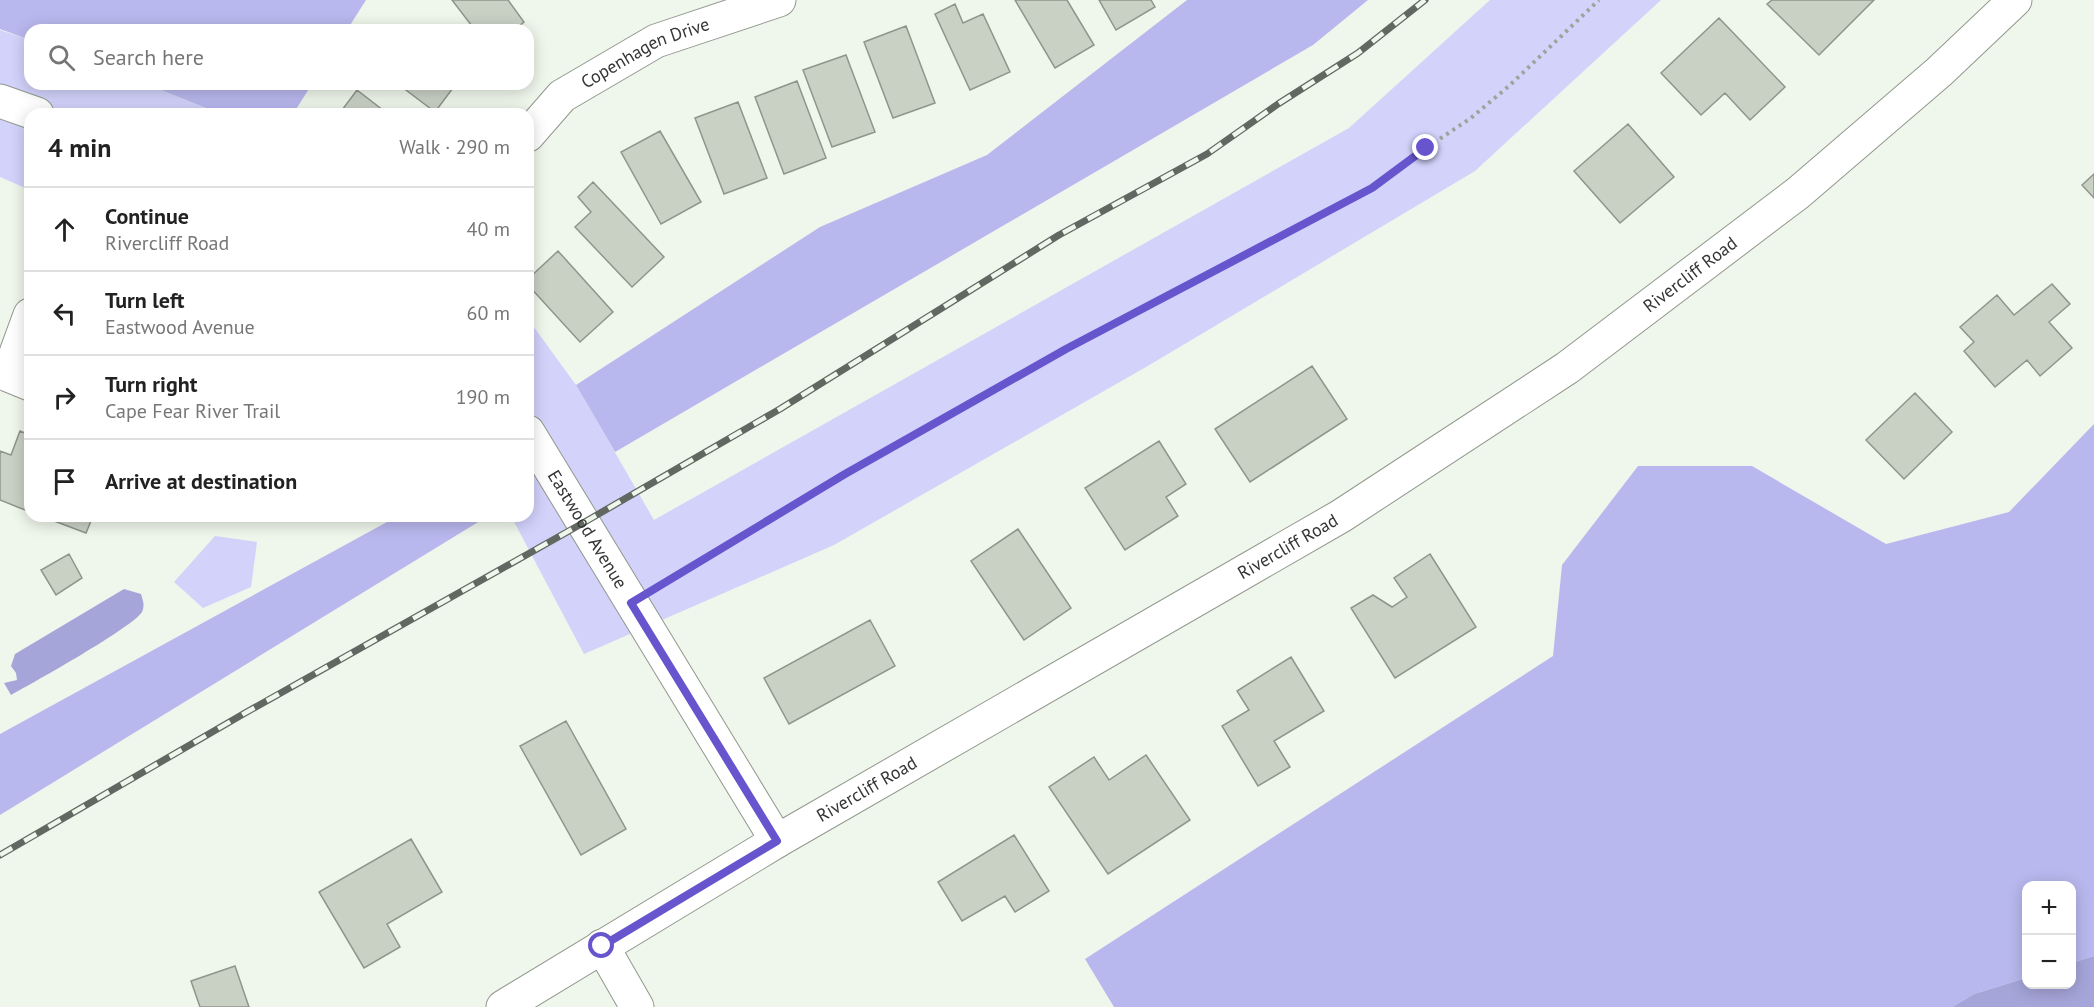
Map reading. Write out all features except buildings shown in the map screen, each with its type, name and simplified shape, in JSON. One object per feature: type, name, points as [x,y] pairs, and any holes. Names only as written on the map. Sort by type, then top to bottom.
[{"type":"street","name":"Copenhagen Drive","points":[[534,128],[562,96],[656,41],[779,0]]},
{"type":"street","name":"Rivercliff Road","points":[[503,1007],[777,841],[1341,516],[1567,368],[1798,193],[1939,72],[2014,0]]},
{"type":"street","points":[[0,101],[24,109]]},
{"type":"street","points":[[24,331],[8,375],[24,382]]},
{"type":"street","name":"Eastwood Avenue","points":[[534,442],[777,841]]},
{"type":"street","points":[[602,946],[637,1007]]},
{"type":"path","points":[[631,603],[845,474],[1066,349],[1372,188],[1471,118],[1509,86],[1599,0]]},
{"type":"shaded area","points":[[0,0],[366,0],[351,24],[24,24],[24,38],[0,29]]},
{"type":"shaded area","points":[[1187,0],[1368,0],[1313,45],[615,452],[576,385],[820,227],[987,155]]},
{"type":"shaded area","points":[[1490,0],[1661,0],[1475,171],[1146,367],[834,545],[584,654],[514,522],[534,522],[534,327],[576,385],[654,520],[1349,128]]},
{"type":"shaded area","points":[[0,30],[24,38],[24,90],[161,90],[206,108],[24,108],[24,187],[0,177]]},
{"type":"shaded area","points":[[161,90],[308,90],[297,108],[206,108]]},
{"type":"shaded area","points":[[2094,424],[2094,956],[2076,962],[2076,881],[2022,881],[2022,979],[1974,994],[1952,1007],[1114,1007],[1085,959],[1553,656],[1562,565],[1638,466],[1752,466],[1886,544],[2009,512]]},
{"type":"shaded area","points":[[387,522],[478,522],[0,815],[0,734]]},
{"type":"shaded area","points":[[215,536],[257,542],[251,587],[203,608],[174,582]]},
{"type":"shaded area","points":[[124,589],[141,594],[143,610],[135,619],[81,655],[11,695],[4,683],[17,680],[16,673],[11,666],[15,654]]},
{"type":"shaded area","points":[[2094,956],[2094,1007],[1952,1007],[1974,994],[2022,979],[2022,989],[2076,989],[2076,962]]},
{"type":"railway","points":[[0,855],[780,409],[1059,235],[1207,154],[1278,104],[1358,53],[1425,0]]},
{"type":"route","points":[[602,946],[777,841],[631,603],[845,474],[1066,349],[1372,188],[1426,148]]}]
